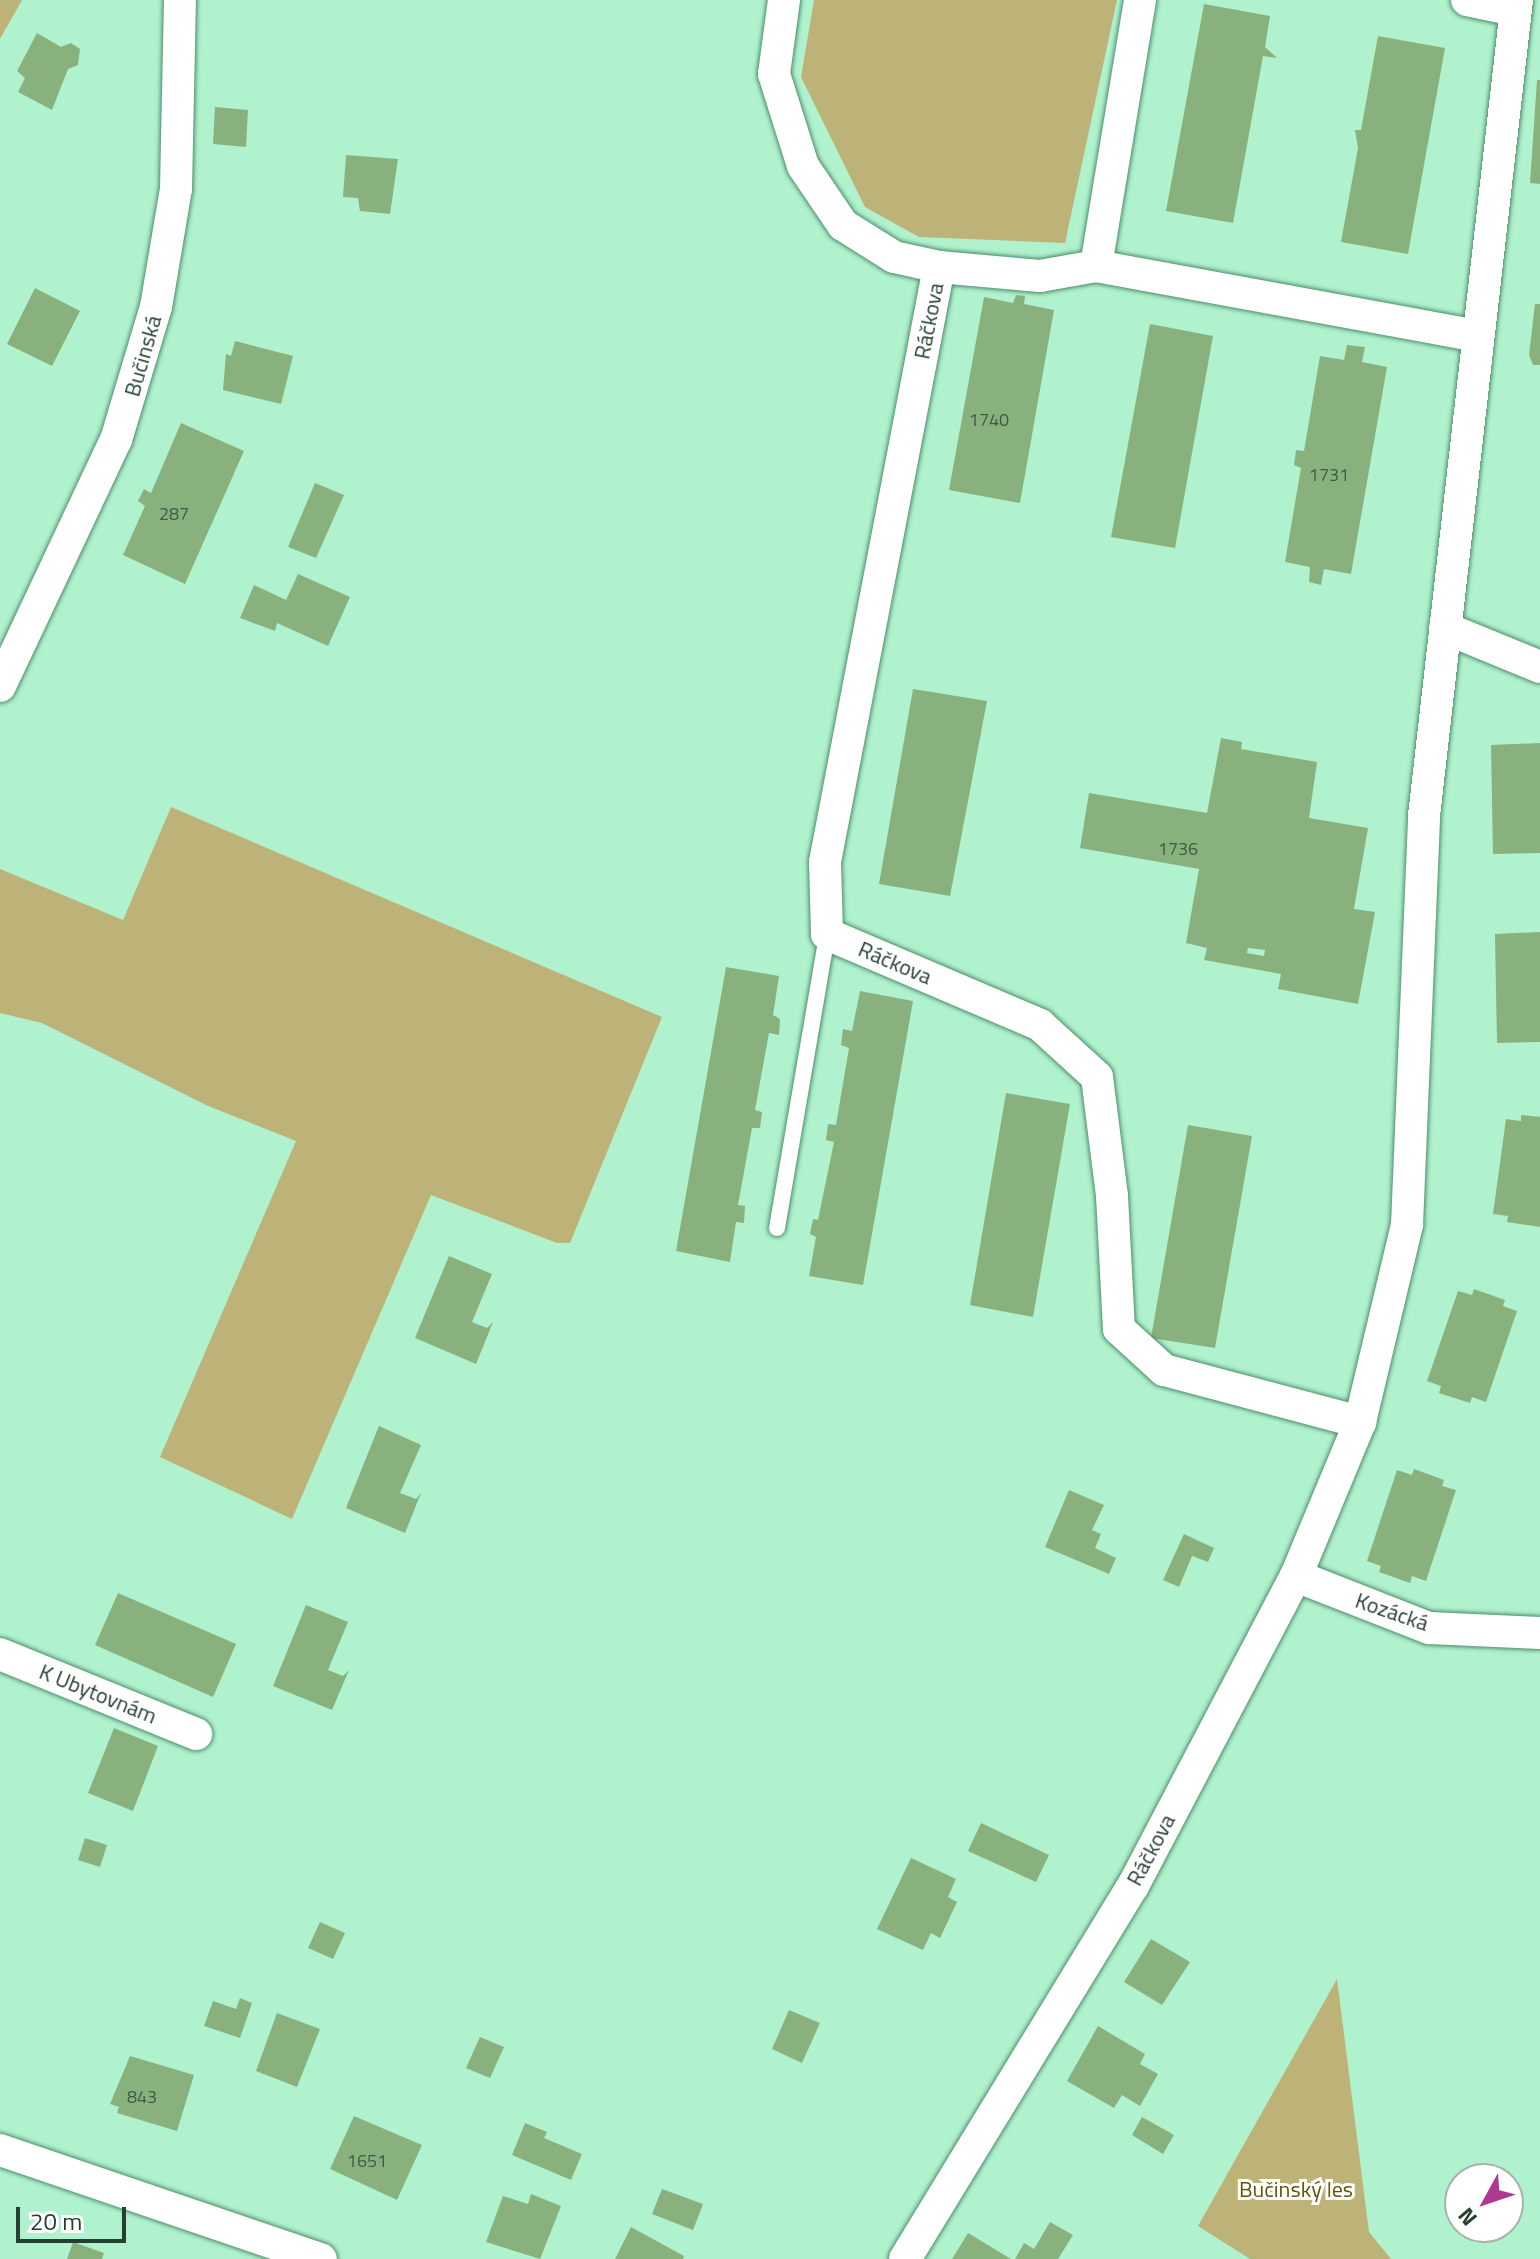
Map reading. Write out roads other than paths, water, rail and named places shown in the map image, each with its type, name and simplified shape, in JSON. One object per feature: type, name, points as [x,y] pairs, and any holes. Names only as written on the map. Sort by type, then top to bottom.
[{"type":"street","name":"Bučinská","points":[[0,686],[116,440],[153,319],[176,189],[180,0]]},
{"type":"street","name":"Ráčkova","points":[[784,0],[774,74],[803,166],[855,233],[894,257],[939,267],[1040,276],[1096,266],[1478,336]]},
{"type":"street","points":[[1096,266],[1140,0]]},
{"type":"street","points":[[1467,0],[1516,5]]},
{"type":"street","name":"Ráčkova","points":[[905,2259],[1133,1886],[1296,1576],[1360,1422],[1407,1225],[1424,816],[1516,5]]},
{"type":"street","name":"Ráčkova","points":[[939,267],[825,862],[827,934],[1040,1025],[1097,1077],[1112,1196],[1119,1329],[1164,1370],[1360,1422]]},
{"type":"street","points":[[1445,628],[1540,667]]},
{"type":"street","name":"Kozácká","points":[[1296,1576],[1429,1628],[1540,1633]]},
{"type":"street","name":"K Ubytovnám","points":[[0,1654],[196,1734]]},
{"type":"street","points":[[0,2150],[321,2259]]},
{"type":"lane","points":[[777,1228],[827,934]]},
{"type":"park label","name":"Bučinský les","points":[[1296,2190]]}]
